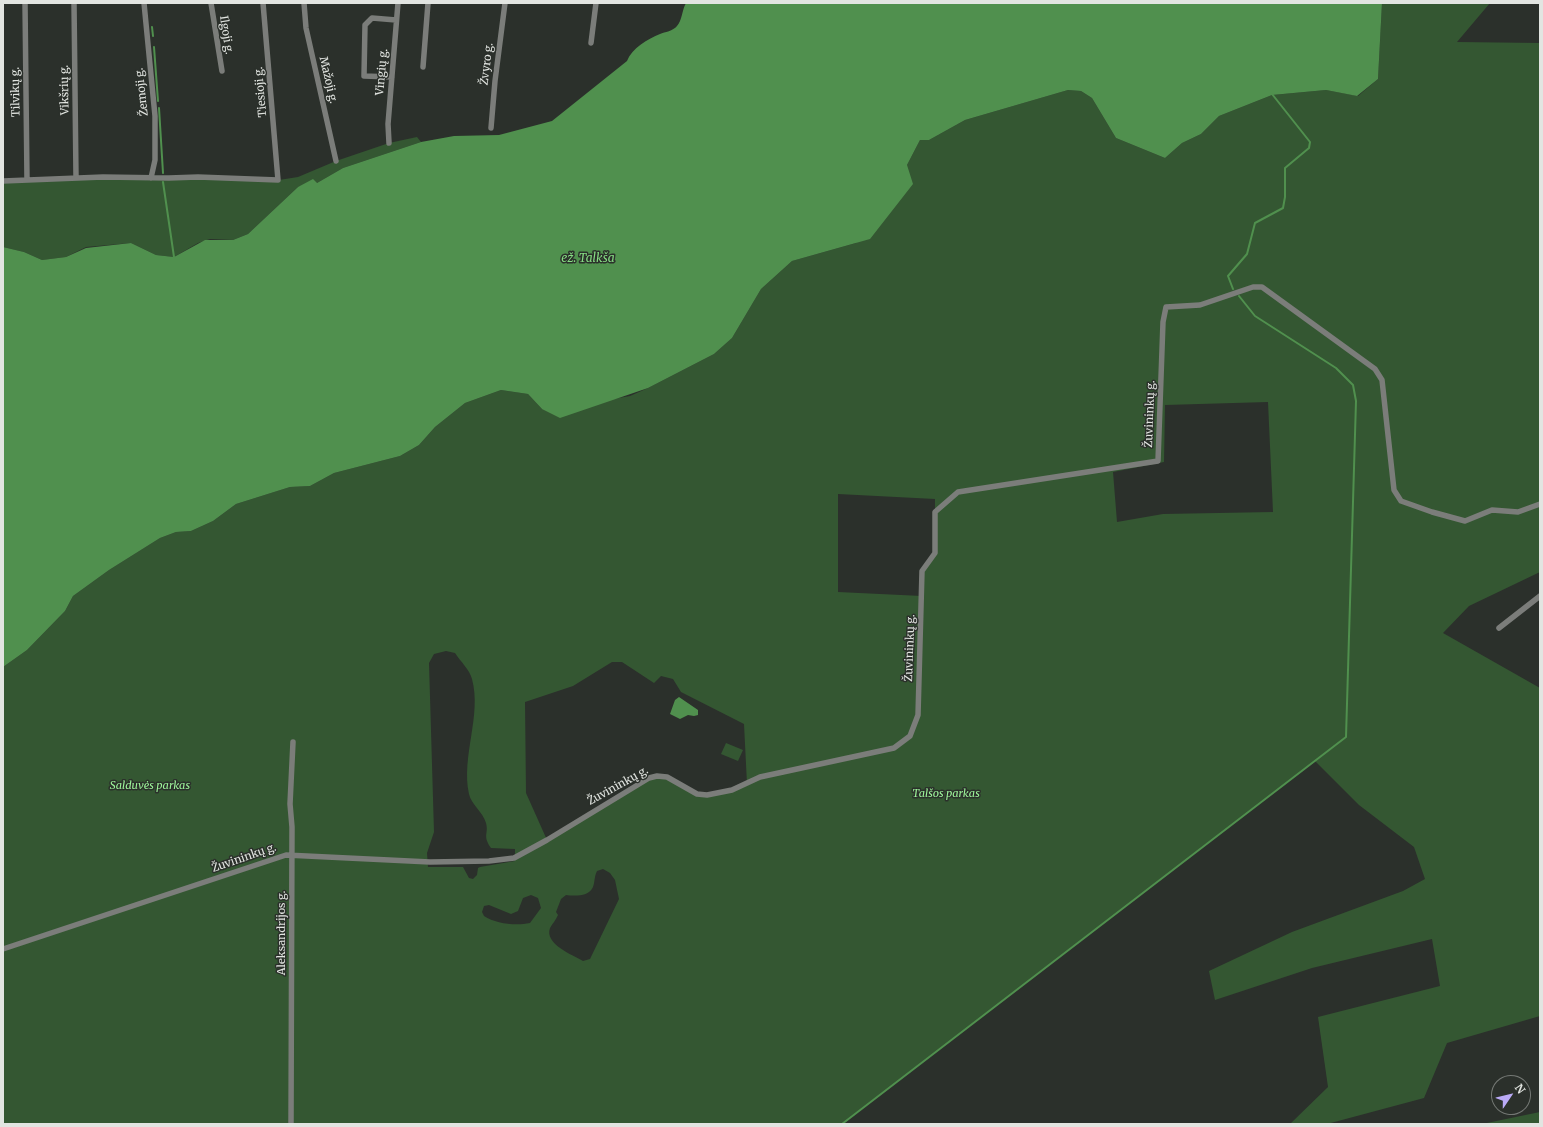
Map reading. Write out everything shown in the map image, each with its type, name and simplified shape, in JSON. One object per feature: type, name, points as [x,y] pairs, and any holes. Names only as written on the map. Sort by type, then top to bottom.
[{"type":"street","name":"Tilvikų g.","points":[[25,3],[27,180]]},
{"type":"street","name":"Vikšrių g.","points":[[74,3],[76,177]]},
{"type":"street","name":"Žemoji g.","points":[[144,3],[155,116],[155,160],[151,178]]},
{"type":"street","name":"Ilgoji g.","points":[[211,3],[222,71]]},
{"type":"street","name":"Tiesioji g.","points":[[151,178],[198,177],[278,180],[263,3]]},
{"type":"street","name":"Mažoji g.","points":[[304,3],[306,28],[336,161]]},
{"type":"street","name":"Vingių g.","points":[[389,144],[388,124],[398,3]]},
{"type":"street","points":[[423,67],[428,3]]},
{"type":"street","name":"Žvyro g.","points":[[491,128],[494,89],[505,3]]},
{"type":"street","points":[[591,43],[596,3]]},
{"type":"street","points":[[392,77],[364,76],[365,24],[372,18],[396,20]]},
{"type":"street","points":[[3,181],[76,177],[151,178]]},
{"type":"street","name":"Žuvininkų g.","points":[[3,949],[275,858],[292,854],[390,860],[501,861],[514,858],[547,840],[649,778],[657,776],[674,780],[697,794],[707,795],[732,790],[760,777],[894,748],[910,736],[918,715],[922,571],[935,553],[935,512],[958,492],[1158,461],[1163,322],[1166,307],[1200,305],[1253,287],[1262,287],[1375,369],[1379,374],[1382,380],[1394,490],[1401,501],[1465,521],[1492,510],[1518,512],[1540,504]]},
{"type":"street","points":[[1499,628],[1540,596]]},
{"type":"street","name":"Aleksandrijos g.","points":[[291,1124],[292,854],[290,804],[293,742]]},
{"type":"green space","name":"Talšos parkas","points":[[1382,3],[1490,3],[1457,42],[1540,43],[1540,572],[1469,606],[1443,633],[1540,688],[1540,1016],[1447,1043],[1424,1098],[1327,1124],[1290,1124],[1328,1087],[1318,1017],[1440,986],[1432,939],[1312,968],[1215,1000],[1209,971],[1292,932],[1403,891],[1425,879],[1414,847],[1359,805],[1315,761],[842,1124],[3,1124],[3,667],[27,650],[65,611],[73,596],[109,570],[160,538],[176,532],[191,531],[213,521],[236,504],[290,487],[310,486],[334,473],[400,456],[419,445],[435,427],[465,403],[501,390],[528,394],[542,409],[630,396],[714,354],[732,338],[761,289],[792,261],[856,243],[907,165],[920,140],[929,140],[965,120],[1068,90],[1081,91],[1092,98],[1116,138],[1165,158],[1182,143],[1201,134],[1219,116],[1272,95],[1326,90],[1358,96],[1378,79]],"holes":[[[1268,402],[1273,512],[1163,514],[1117,522],[1113,472],[1164,462],[1165,405]],[[838,494],[935,499],[935,553],[922,571],[922,596],[838,592]],[[446,651],[455,653],[471,676],[475,707],[467,780],[470,798],[486,823],[486,837],[491,848],[515,849],[515,861],[480,867],[478,868],[477,875],[473,879],[469,878],[463,867],[428,867],[427,853],[434,832],[429,663],[434,654]],[[612,662],[622,662],[654,683],[661,676],[673,679],[681,692],[744,724],[747,784],[707,795],[685,788],[667,777],[649,778],[547,840],[526,793],[525,702],[573,686]],[[603,869],[610,873],[615,880],[619,899],[590,959],[583,961],[560,948],[551,939],[549,934],[550,928],[558,915],[556,912],[561,899],[566,895],[573,896],[588,893],[593,887],[597,871]],[[531,895],[538,898],[541,908],[530,923],[500,923],[484,916],[482,912],[484,906],[489,905],[511,914],[518,911],[523,898]]]},
{"type":"green space","points":[[417,137],[421,142],[343,168],[317,183],[298,187],[248,234],[233,240],[210,239],[198,243],[174,257],[156,255],[131,243],[86,247],[66,257],[42,260],[24,252],[3,247],[3,181],[76,177],[279,180],[298,177],[336,161],[389,143]]},
{"type":"green space","points":[[726,743],[743,750],[738,761],[721,754]]},
{"type":"green space","points":[[1540,1112],[1540,1124],[1482,1124],[1531,1115]]},
{"type":"water","name":"ež. Talkša","points":[[686,3],[1382,3],[1378,79],[1357,96],[1326,90],[1272,95],[1219,116],[1201,134],[1182,143],[1165,158],[1116,138],[1092,98],[1081,91],[1068,90],[965,120],[929,140],[920,140],[907,165],[913,184],[870,239],[792,261],[761,289],[732,338],[714,354],[648,388],[560,418],[542,409],[528,394],[501,390],[465,403],[435,427],[419,445],[400,456],[334,473],[310,486],[290,487],[236,504],[213,521],[191,531],[176,532],[160,538],[109,570],[73,596],[65,611],[27,650],[3,667],[3,247],[24,252],[42,260],[66,257],[86,248],[131,243],[156,255],[174,257],[205,240],[233,240],[248,234],[298,187],[313,179],[317,183],[343,168],[421,142],[454,136],[499,135],[552,121],[627,61],[629,56],[641,44],[655,36],[675,28],[679,24]]},
{"type":"water","points":[[679,697],[698,710],[698,715],[688,715],[680,719],[670,714],[675,700]]},
{"type":"waterway","points":[[152,27],[153,36]]},
{"type":"waterway","points":[[154,47],[158,101]]},
{"type":"waterway","points":[[1233,289],[1228,276],[1247,254],[1255,223],[1283,208],[1285,197],[1285,168],[1309,148],[1310,142],[1272,94]]},
{"type":"waterway","points":[[159,108],[163,173]]},
{"type":"waterway","points":[[163,182],[174,257]]},
{"type":"waterway","points":[[842,1124],[1346,737],[1356,401],[1353,385],[1336,368],[1255,316],[1239,296]]},
{"type":"park label","name":"Salduvės parkas","points":[[150,786]]}]
